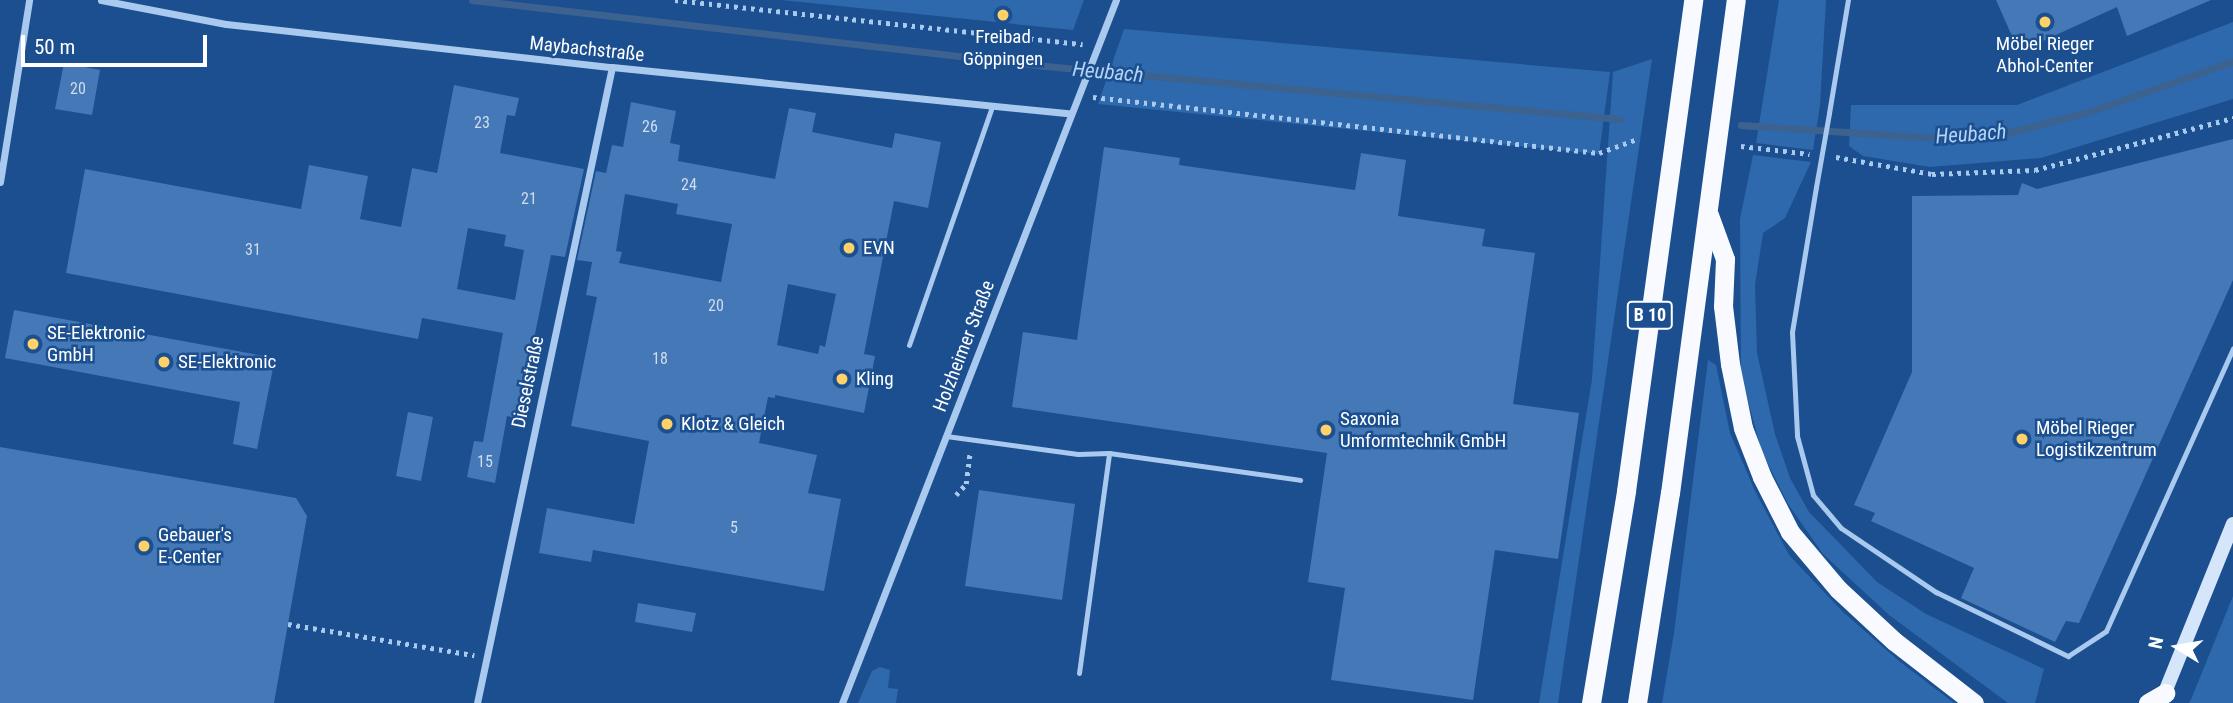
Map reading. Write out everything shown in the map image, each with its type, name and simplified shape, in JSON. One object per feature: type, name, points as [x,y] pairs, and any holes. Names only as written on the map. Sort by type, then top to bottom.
[{"type":"highway","name":"B 10","points":[[1591,703],[1626,491],[1693,0]]},
{"type":"highway","name":"B 10","points":[[1637,703],[1670,493],[1736,0]]},
{"type":"highway","name":"B 10","points":[[1707,210],[1724,259],[1723,306],[1730,364],[1743,428],[1762,477],[1790,532],[1838,589],[1894,641],[1973,703]]},
{"type":"main road","points":[[2158,699],[2233,524]]},
{"type":"street","points":[[0,182],[30,0]]},
{"type":"street","name":"Maybachstraße","points":[[101,0],[226,23],[612,68],[1071,114]]},
{"type":"street","name":"Holzheimer Straße","points":[[842,703],[1116,0]]},
{"type":"street","name":"Dieselstraße","points":[[477,703],[612,68]]},
{"type":"lane","points":[[1848,0],[1792,332],[1797,436],[1813,495],[1841,528],[1936,592],[2068,656],[2106,631],[2233,348]]},
{"type":"lane","points":[[909,345],[992,106]]},
{"type":"lane","points":[[946,436],[1077,454],[1109,453],[1300,480]]},
{"type":"lane","points":[[1079,673],[1109,453]]},
{"type":"path","points":[[675,0],[1098,45]]},
{"type":"path","points":[[1079,96],[1599,153],[1635,140]]},
{"type":"path","points":[[1827,156],[1932,174],[2035,170],[2233,118]]},
{"type":"path","points":[[1741,146],[1814,154]]},
{"type":"path","points":[[956,495],[966,484],[971,441]]},
{"type":"path","points":[[288,624],[487,658]]},
{"type":"shaded area","name":"Freibad Göppingen","points":[[781,0],[1084,0],[1073,30]]},
{"type":"shaded area","points":[[1779,0],[1826,0],[1820,105],[1813,150],[1756,143]]},
{"type":"shaded area","points":[[2233,22],[2233,99],[2041,158],[1930,167],[1863,156],[1849,146],[1851,105],[2017,105]]},
{"type":"shaded area","points":[[1124,29],[1610,72],[1599,154],[1098,104]]},
{"type":"shaded area","points":[[1652,59],[1558,703],[1539,703],[1592,379],[1613,72]]},
{"type":"shaded area","points":[[1753,155],[1811,162],[1785,218],[1763,233],[1755,285],[1757,353],[1775,434],[1790,478],[1809,512],[1877,582],[1926,614],[2044,669],[2035,703],[2008,703],[1889,615],[1823,554],[1788,504],[1762,452],[1741,376],[1740,219]]},
{"type":"shaded area","points":[[1708,360],[1716,365],[1730,433],[1755,491],[1789,555],[1843,612],[1899,661],[1954,703],[1662,703],[1674,633]]},
{"type":"shaded area","points":[[2233,596],[2233,703],[2189,703],[2192,697]]},
{"type":"shaded area","points":[[880,667],[890,670],[888,688],[898,689],[896,703],[858,703],[872,671]]},
{"type":"building","name":"Möbel Rieger Abhol-Center","points":[[1996,0],[2211,0],[2127,36],[2117,7],[2019,52]]},
{"type":"building","points":[[64,63],[100,70],[92,115],[55,109]]},
{"type":"building","points":[[454,85],[519,98],[515,116],[507,115],[500,153],[584,169],[565,257],[551,255],[518,418],[507,416],[495,483],[467,477],[474,441],[483,442],[503,333],[422,318],[418,339],[66,273],[85,169],[301,209],[309,165],[368,176],[360,219],[401,227],[412,168],[437,173]],"holes":[[[468,228],[506,235],[504,246],[524,250],[515,300],[457,289]]]},
{"type":"building","points":[[631,102],[676,111],[670,143],[680,145],[678,161],[775,179],[789,108],[816,113],[812,132],[892,148],[895,133],[941,142],[928,208],[894,201],[864,354],[875,356],[864,413],[775,395],[775,398],[768,397],[759,443],[817,455],[808,493],[841,499],[824,591],[593,550],[591,562],[539,553],[547,508],[634,524],[649,441],[571,426],[597,297],[586,295],[592,262],[577,260],[596,171],[606,173],[612,145],[623,147]],"holes":[[[625,194],[678,204],[676,214],[732,224],[721,282],[619,263],[622,252],[616,251]],[[788,284],[836,294],[825,347],[820,345],[818,354],[777,345]]]},
{"type":"building","name":"Möbel Rieger Logistikzentrum","points":[[2233,139],[2233,280],[2079,623],[2066,621],[2055,642],[1961,598],[1974,568],[1871,521],[1875,513],[1854,505],[1912,372],[1912,196],[2018,195],[2022,183],[2037,189]]},
{"type":"building","name":"Saxonia Umformtechnik GmbH","points":[[1104,147],[1180,158],[1179,165],[1355,190],[1361,153],[1406,160],[1398,216],[1485,229],[1482,246],[1535,253],[1513,404],[1579,413],[1558,559],[1495,550],[1473,700],[1331,680],[1345,588],[1308,582],[1327,453],[1012,407],[1023,332],[1077,340]]},
{"type":"building","name":"SE-Elektronic","points":[[14,310],[275,358],[257,449],[233,444],[240,402],[5,358]]},
{"type":"building","points":[[408,412],[433,417],[421,481],[396,476]]},
{"type":"building","name":"Gebauer's E-Center","points":[[0,447],[296,498],[307,516],[274,703],[0,703]]},
{"type":"building","points":[[979,490],[1075,504],[1062,600],[965,586]]},
{"type":"building","points":[[638,603],[696,613],[692,632],[635,622]]},
{"type":"waterway","name":"Heubach","points":[[472,0],[1045,66],[1620,119]]},
{"type":"waterway","name":"Heubach","points":[[1741,125],[1922,137],[2000,135],[2095,110],[2233,61]]},
{"type":"place","name":"Freibad Göppingen","points":[[1003,15]]},
{"type":"place","name":"Möbel Rieger Abhol-Center","points":[[2045,22]]},
{"type":"place","name":"EVN","points":[[849,248]]},
{"type":"place","name":"SE-Elektronic GmbH","points":[[33,344]]},
{"type":"place","name":"SE-Elektronic","points":[[164,362]]},
{"type":"place","name":"Kling","points":[[842,379]]},
{"type":"place","name":"Klotz & Gleich","points":[[667,424]]},
{"type":"place","name":"Saxonia Umformtechnik GmbH","points":[[1326,430]]},
{"type":"place","name":"Möbel Rieger Logistikzentrum","points":[[2022,439]]},
{"type":"place","name":"Gebauer's E-Center","points":[[144,546]]}]
